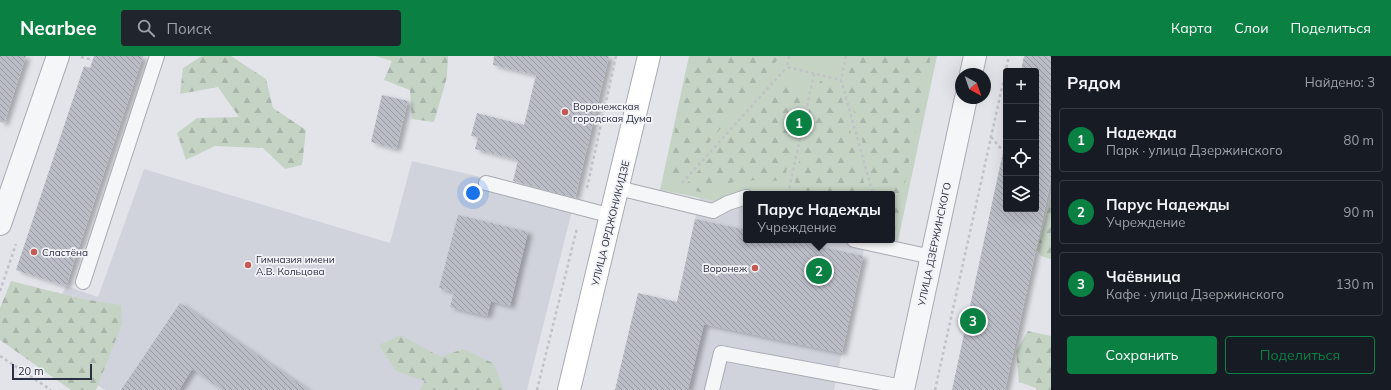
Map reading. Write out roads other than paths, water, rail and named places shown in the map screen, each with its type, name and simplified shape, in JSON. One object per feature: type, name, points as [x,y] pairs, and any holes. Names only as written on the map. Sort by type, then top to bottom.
[{"type":"street","points":[[0,224],[58,56]]},
{"type":"street","name":"УЛИЦА ОРДЖОНИКИДЗЕ","points":[[569,390],[612,216],[649,56]]},
{"type":"street","points":[[972,68],[975,56]]},
{"type":"street","name":"УЛИЦА ДЗЕРЖИНСКОГО","points":[[903,389],[965,104]]},
{"type":"lane","points":[[83,282],[156,56]]},
{"type":"lane","points":[[486,183],[612,216]]},
{"type":"lane","points":[[618,188],[666,201],[713,211],[728,203],[743,198]]},
{"type":"lane","points":[[868,243],[932,257]]},
{"type":"lane","points":[[712,390],[721,353],[903,389]]},
{"type":"place","name":"Воронежская городская Дума","points":[[565,112]]},
{"type":"place","name":"Надежда","points":[[799,123]]},
{"type":"place","name":"Сластёна","points":[[34,252]]},
{"type":"place","name":"Гимназия имени А.В. Кольцова","points":[[248,265]]},
{"type":"place","name":"Воронеж","points":[[755,268]]},
{"type":"place","name":"Парус Надежды","points":[[819,271]]},
{"type":"place","name":"Чаёвница","points":[[973,321]]}]
